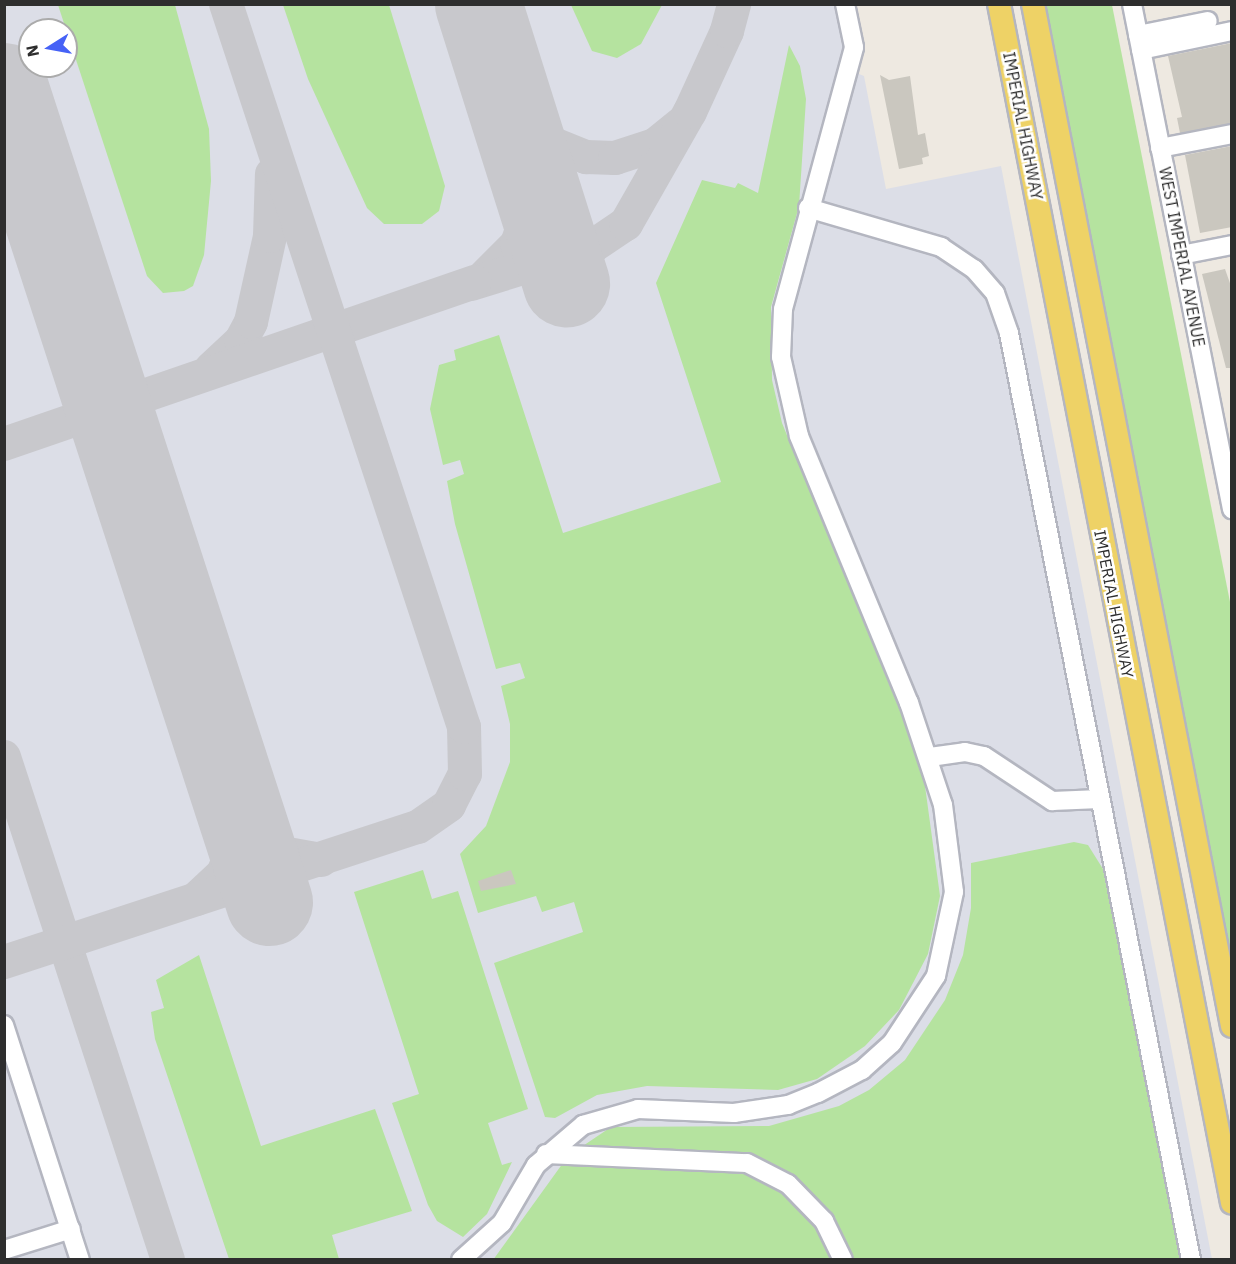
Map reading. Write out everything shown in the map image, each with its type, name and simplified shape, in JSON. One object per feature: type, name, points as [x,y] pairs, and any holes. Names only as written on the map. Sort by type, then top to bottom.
[{"type":"main road","name":"IMPERIAL HIGHWAY","points":[[999,4],[1228,1171],[1232,1203]]},
{"type":"main road","name":"IMPERIAL HIGHWAY","points":[[1033,4],[1232,1026]]},
{"type":"street","points":[[461,1260],[502,1222],[546,1154],[583,1125],[610,1114],[639,1108],[734,1113],[788,1105],[862,1070],[892,1043],[927,993],[949,936],[954,892],[951,847],[930,758],[786,397],[783,309],[808,207],[854,47],[845,4]]},
{"type":"street","name":"WEST IMPERIAL AVENUE","points":[[1132,4],[1232,509]]},
{"type":"street","points":[[1139,42],[1208,21]]},
{"type":"street","points":[[1139,42],[1232,31]]},
{"type":"street","points":[[1160,148],[1232,134]]},
{"type":"street","points":[[808,207],[941,247],[974,269],[995,293],[1009,333],[1191,1260]]},
{"type":"street","points":[[1181,255],[1232,245]]},
{"type":"street","points":[[930,758],[965,752],[984,756],[1052,801],[1100,799]]},
{"type":"street","points":[[4,1025],[80,1260]]},
{"type":"street","points":[[546,1154],[747,1163],[788,1184],[824,1221],[843,1260]]},
{"type":"street","points":[[4,1250],[71,1229]]},
{"type":"shaded area","points":[[5,5],[856,5],[863,46],[859,74],[864,76],[886,189],[1001,166],[1212,1259],[5,1260]]},
{"type":"green space","points":[[571,4],[662,5],[641,44],[617,58],[592,51]]},
{"type":"green space","points":[[58,5],[175,5],[209,129],[211,181],[204,255],[193,286],[184,291],[163,293],[147,276],[78,66],[78,18],[62,18]]},
{"type":"green space","points":[[283,5],[389,5],[445,186],[439,211],[422,224],[384,224],[367,208],[308,79]]},
{"type":"green space","points":[[1045,5],[1112,5],[1231,607],[1231,957]]},
{"type":"green space","points":[[789,45],[800,66],[806,99],[799,206],[771,307],[772,380],[782,423],[922,764],[940,896],[928,954],[899,1010],[865,1046],[817,1079],[778,1090],[647,1086],[597,1095],[555,1118],[545,1117],[494,963],[583,932],[574,902],[542,912],[536,896],[478,913],[460,854],[486,826],[510,762],[510,724],[501,686],[525,678],[520,663],[496,669],[455,524],[447,481],[464,474],[460,460],[443,465],[430,409],[439,365],[456,360],[454,350],[499,335],[563,533],[721,482],[656,283],[702,180],[735,188],[738,183],[758,193]]},
{"type":"green space","points":[[1074,842],[1088,845],[1103,869],[1180,1259],[493,1260],[568,1156],[611,1127],[769,1126],[839,1106],[869,1090],[905,1060],[945,1000],[963,955],[971,908],[971,863]]},
{"type":"green space","points":[[423,870],[432,899],[458,891],[528,1109],[488,1123],[502,1165],[512,1162],[487,1214],[463,1237],[437,1221],[428,1205],[392,1103],[419,1094],[354,892]]},
{"type":"green space","points":[[199,955],[261,1146],[375,1109],[412,1211],[332,1235],[339,1259],[229,1259],[155,1039],[151,1012],[164,1008],[156,980]]},
{"type":"building","points":[[1232,43],[1232,123],[1180,133],[1177,118],[1182,117],[1168,56]]},
{"type":"building","points":[[880,75],[889,80],[910,76],[918,135],[925,133],[929,156],[922,158],[923,164],[899,169]]},
{"type":"building","points":[[1232,146],[1232,227],[1200,233],[1185,155]]},
{"type":"building","points":[[1225,269],[1232,289],[1232,368],[1226,368],[1202,274]]},
{"type":"building","points":[[511,870],[516,884],[481,891],[478,881]]},
{"type":"taxiway","points":[[4,962],[418,827],[449,805],[465,774],[464,727],[226,4]]},
{"type":"taxiway","points":[[479,4],[515,105],[551,143],[586,157],[615,158],[655,145],[681,124]]},
{"type":"taxiway","points":[[471,284],[593,246],[626,224],[690,112],[727,31],[734,4]]},
{"type":"taxiway","points":[[484,277],[517,244],[531,203],[530,180],[508,108]]},
{"type":"taxiway","points":[[211,369],[241,341],[251,322],[270,236],[272,174]]},
{"type":"taxiway","points":[[4,444],[475,282]]},
{"type":"taxiway","points":[[4,757],[168,1260]]},
{"type":"taxiway","points":[[240,812],[251,828],[282,853],[321,860]]},
{"type":"taxiway","points":[[196,899],[223,874],[238,835],[240,812]]},
{"type":"runway","points":[[478,4],[566,283]]},
{"type":"runway","points":[[4,86],[269,902]]}]
